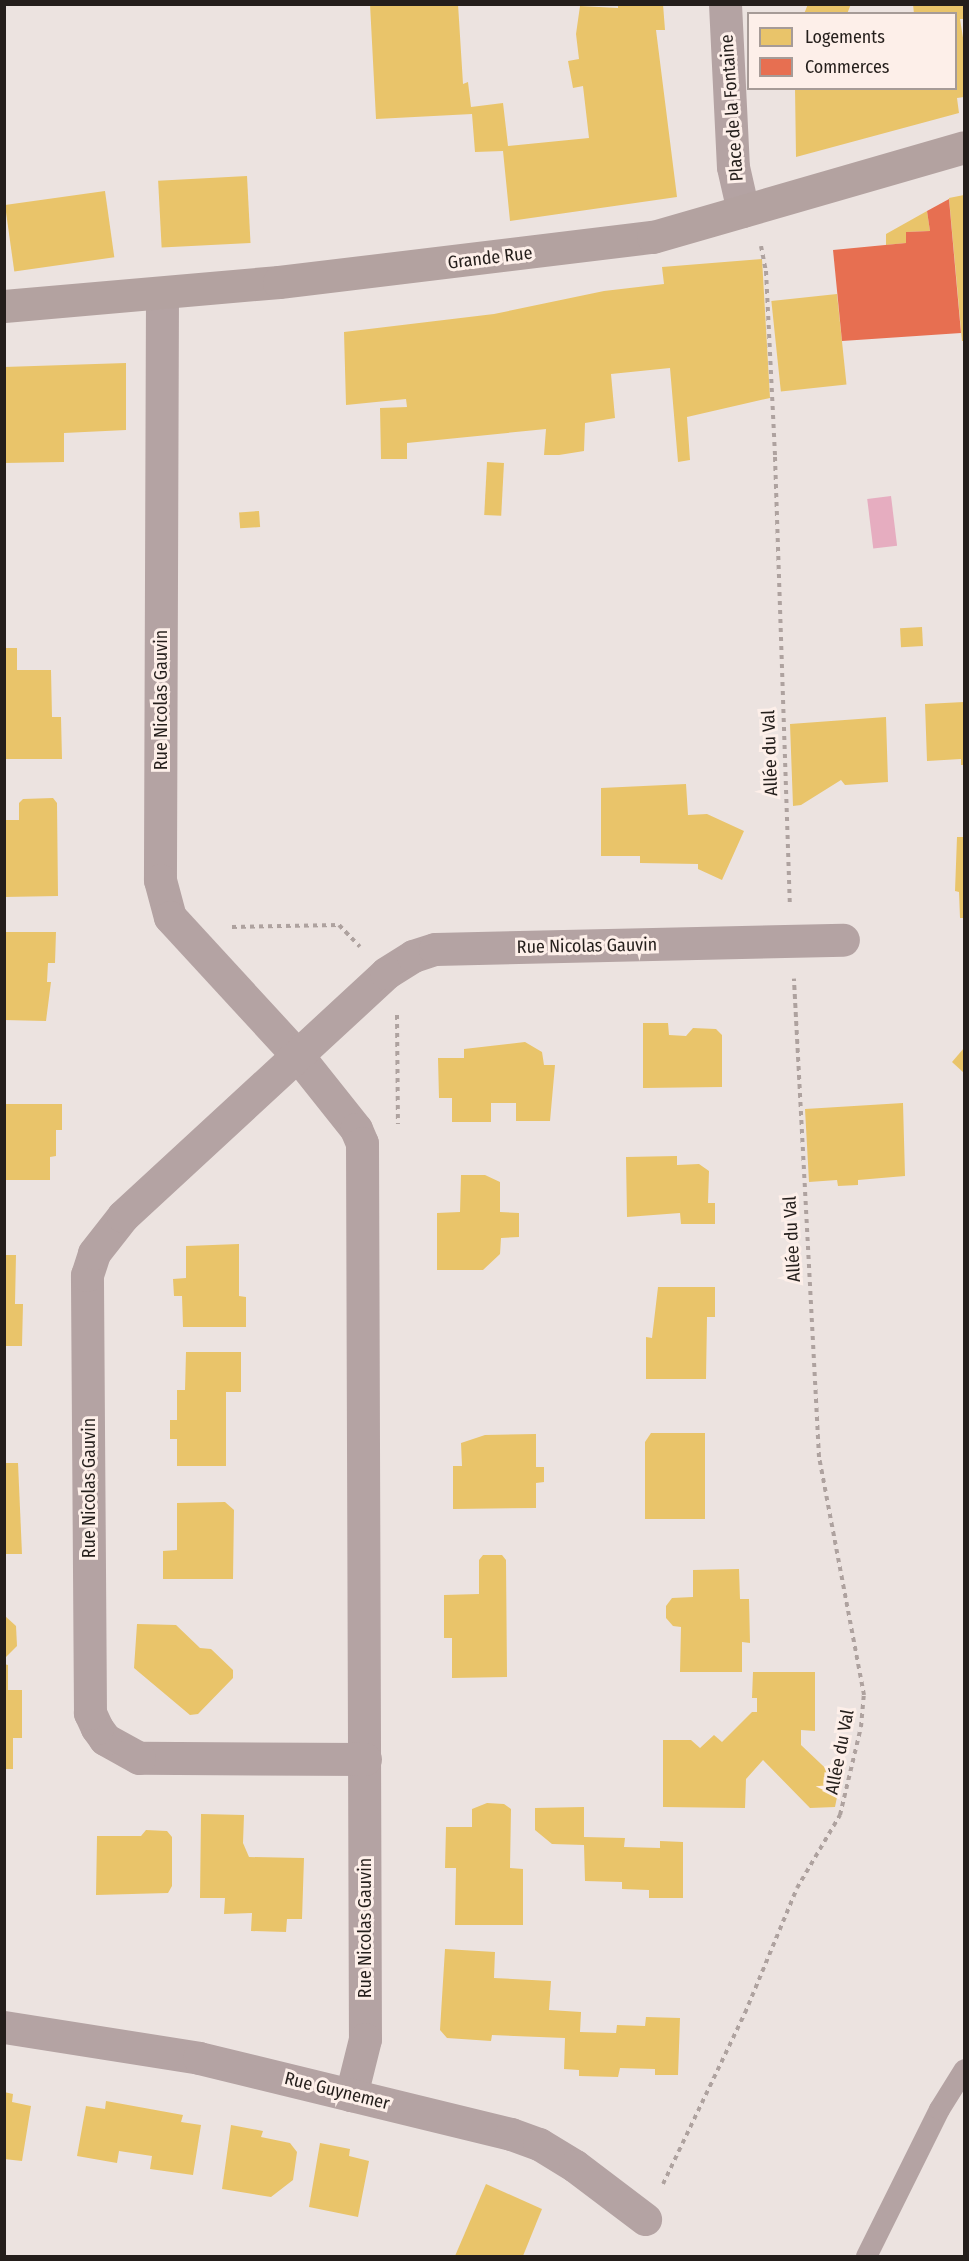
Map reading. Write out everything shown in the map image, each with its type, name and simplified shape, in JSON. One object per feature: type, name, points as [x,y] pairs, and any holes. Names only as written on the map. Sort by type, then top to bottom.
[{"type":"street","name":"Place de la Fontaine","points":[[725,4],[733,167],[743,211]]},
{"type":"street","name":"Grande Rue","points":[[4,306],[162,293],[653,237],[964,147]]},
{"type":"street","name":"Rue Nicolas Gauvin","points":[[162,293],[160,880],[170,917],[298,1056],[356,1128],[362,1143],[365,2039],[351,2095]]},
{"type":"street","name":"Rue Nicolas Gauvin","points":[[365,1759],[139,1758],[105,1739],[90,1713],[87,1275],[94,1253],[123,1216],[386,973],[413,956],[435,949],[843,940]]},
{"type":"street","name":"Rue Guynemer","points":[[4,2027],[199,2058],[478,2124],[539,2144],[608,2188],[645,2219]]},
{"type":"lane","points":[[866,2256],[939,2109],[964,2069]]},
{"type":"path","name":"Allée du Val","points":[[645,2219],[695,2121],[797,1888],[840,1815],[861,1727],[864,1695],[819,1457],[808,1286],[766,271],[763,250],[743,211]]},
{"type":"shaded area","points":[[891,496],[897,546],[873,549],[867,499]]},
{"type":"building: Logements","points":[[370,4],[458,4],[463,84],[468,82],[471,107],[503,103],[508,146],[589,138],[583,86],[573,88],[568,61],[579,59],[576,34],[580,6],[618,8],[618,4],[663,4],[665,30],[656,30],[677,197],[510,221],[503,151],[475,152],[472,114],[376,119]]},
{"type":"building: Logements","points":[[808,4],[851,4],[848,12],[805,12]]},
{"type":"building: Logements","points":[[913,4],[964,4],[964,19],[960,19],[964,44],[964,97],[957,98],[959,113],[796,157],[795,90],[957,90],[957,12],[914,12]]},
{"type":"building: Logements","points":[[247,176],[251,243],[162,248],[158,181]]},
{"type":"building: Logements","points":[[105,191],[114,257],[14,271],[5,205]]},
{"type":"building: Logements","points":[[964,195],[964,341],[962,341],[949,198]]},
{"type":"building: Logements","points":[[927,211],[930,231],[906,232],[906,243],[886,245],[886,234]]},
{"type":"building: Logements","points":[[762,259],[770,398],[687,417],[690,460],[678,462],[670,368],[611,374],[615,418],[585,423],[584,451],[559,455],[544,455],[546,429],[407,443],[407,459],[381,459],[380,408],[407,407],[406,399],[346,405],[344,332],[494,314],[604,291],[664,284],[662,267]]},
{"type":"building: Logements","points":[[837,294],[847,385],[781,391],[771,301]]},
{"type":"building: Logements","points":[[126,363],[126,430],[64,433],[64,462],[4,463],[4,367]]},
{"type":"building: Logements","points":[[487,462],[504,463],[501,516],[484,515]]},
{"type":"building: Logements","points":[[259,511],[260,527],[240,528],[239,512]]},
{"type":"building: Logements","points":[[922,627],[923,646],[901,647],[900,628]]},
{"type":"building: Logements","points":[[4,648],[17,648],[17,670],[51,670],[52,717],[61,717],[62,759],[6,759]]},
{"type":"building: Logements","points":[[964,702],[964,765],[961,765],[961,759],[927,761],[925,704]]},
{"type":"building: Logements","points":[[886,717],[888,782],[845,785],[841,780],[801,805],[793,806],[790,724]]},
{"type":"building: Logements","points":[[686,784],[688,815],[707,814],[744,831],[722,880],[698,869],[698,864],[640,863],[640,856],[601,856],[601,788]]},
{"type":"building: Logements","points":[[53,798],[57,803],[58,896],[4,897],[4,820],[19,820],[19,803],[23,799]]},
{"type":"building: Logements","points":[[957,837],[964,837],[964,918],[960,918],[959,892],[955,891]]},
{"type":"building: Logements","points":[[4,932],[56,932],[55,963],[48,963],[47,982],[51,982],[46,1021],[4,1020]]},
{"type":"building: Logements","points":[[643,1023],[668,1023],[669,1035],[686,1036],[693,1028],[716,1029],[722,1035],[722,1087],[643,1088]]},
{"type":"building: Logements","points":[[525,1042],[542,1052],[544,1065],[555,1065],[550,1121],[516,1121],[516,1103],[491,1103],[491,1122],[452,1122],[452,1098],[439,1098],[438,1058],[464,1058],[464,1049]]},
{"type":"building: Logements","points":[[964,1048],[964,1073],[952,1062]]},
{"type":"building: Logements","points":[[903,1103],[905,1176],[858,1180],[858,1185],[838,1186],[837,1180],[809,1182],[805,1109]]},
{"type":"building: Logements","points":[[4,1104],[62,1104],[62,1130],[56,1130],[56,1156],[50,1157],[50,1180],[4,1180]]},
{"type":"building: Logements","points":[[677,1156],[677,1165],[699,1164],[709,1171],[708,1203],[715,1203],[715,1224],[681,1224],[680,1213],[627,1217],[626,1157]]},
{"type":"building: Logements","points":[[461,1175],[485,1175],[500,1182],[500,1212],[519,1213],[519,1237],[501,1238],[500,1254],[483,1270],[437,1270],[437,1213],[460,1212]]},
{"type":"building: Logements","points":[[239,1244],[239,1296],[246,1297],[246,1327],[183,1327],[182,1296],[174,1296],[173,1279],[186,1278],[186,1246]]},
{"type":"building: Logements","points":[[4,1255],[16,1255],[15,1304],[23,1304],[22,1346],[4,1346]]},
{"type":"building: Logements","points":[[658,1287],[715,1287],[715,1317],[707,1317],[706,1379],[646,1379],[646,1337],[652,1338]]},
{"type":"building: Logements","points":[[186,1352],[241,1352],[241,1392],[226,1392],[226,1466],[177,1466],[177,1439],[170,1439],[170,1420],[177,1420],[177,1390],[185,1390]]},
{"type":"building: Logements","points":[[651,1433],[705,1433],[705,1519],[645,1519],[645,1442]]},
{"type":"building: Logements","points":[[536,1434],[536,1467],[544,1467],[544,1482],[536,1483],[536,1508],[453,1509],[453,1466],[462,1466],[461,1443],[485,1435]]},
{"type":"building: Logements","points":[[4,1463],[18,1463],[22,1554],[4,1554]]},
{"type":"building: Logements","points":[[225,1502],[234,1510],[233,1579],[163,1579],[163,1551],[177,1550],[177,1503]]},
{"type":"building: Logements","points":[[483,1555],[502,1555],[506,1560],[507,1677],[452,1678],[452,1638],[444,1638],[444,1595],[479,1594],[479,1560]]},
{"type":"building: Logements","points":[[739,1569],[740,1599],[749,1599],[750,1643],[742,1642],[742,1672],[680,1672],[681,1627],[673,1626],[666,1618],[666,1606],[672,1598],[693,1597],[693,1570]]},
{"type":"building: Logements","points":[[4,1615],[16,1626],[17,1646],[4,1659]]},
{"type":"building: Logements","points":[[137,1624],[176,1625],[200,1648],[211,1649],[233,1670],[233,1678],[198,1714],[190,1715],[134,1668]]},
{"type":"building: Logements","points":[[4,1664],[8,1665],[8,1690],[22,1690],[22,1738],[13,1738],[13,1769],[4,1769]]},
{"type":"building: Logements","points":[[753,1672],[815,1672],[815,1731],[801,1730],[801,1745],[840,1782],[835,1807],[810,1808],[763,1760],[746,1779],[745,1808],[663,1807],[663,1740],[691,1740],[700,1748],[714,1735],[722,1742],[752,1712],[757,1712],[757,1698],[752,1698]]},
{"type":"building: Logements","points":[[487,1803],[504,1804],[511,1809],[510,1868],[523,1869],[523,1925],[455,1925],[456,1868],[445,1868],[446,1827],[472,1827],[472,1809]]},
{"type":"building: Logements","points":[[584,1807],[584,1837],[625,1838],[624,1847],[660,1848],[660,1841],[683,1842],[683,1898],[649,1898],[649,1890],[622,1889],[622,1882],[585,1881],[584,1845],[552,1844],[535,1830],[535,1808]]},
{"type":"building: Logements","points":[[201,1814],[244,1815],[243,1843],[249,1857],[304,1858],[302,1919],[287,1919],[286,1932],[251,1931],[252,1913],[224,1914],[225,1898],[200,1898]]},
{"type":"building: Logements","points":[[146,1830],[167,1831],[172,1837],[172,1886],[168,1893],[96,1895],[97,1836],[141,1836]]},
{"type":"building: Logements","points":[[445,1949],[495,1952],[494,1978],[551,1981],[549,2010],[581,2012],[580,2032],[616,2033],[617,2025],[645,2026],[646,2017],[680,2018],[678,2075],[655,2075],[655,2069],[620,2068],[618,2077],[579,2076],[579,2070],[564,2069],[565,2038],[492,2035],[491,2041],[447,2038],[440,2030]]},
{"type":"building: Logements","points":[[4,2092],[13,2094],[12,2102],[31,2106],[22,2161],[4,2159]]},
{"type":"building: Logements","points":[[106,2101],[183,2115],[181,2122],[201,2125],[193,2175],[150,2169],[152,2156],[119,2151],[117,2163],[77,2156],[86,2106],[105,2109]]},
{"type":"building: Logements","points":[[231,2125],[263,2131],[261,2137],[290,2143],[297,2152],[293,2180],[271,2197],[222,2189]]},
{"type":"building: Logements","points":[[320,2143],[350,2149],[349,2156],[369,2161],[358,2217],[309,2207]]},
{"type":"building: Logements","points":[[486,2184],[542,2209],[523,2256],[455,2256]]},
{"type":"building: Commerces","points":[[949,199],[961,333],[842,341],[833,250],[906,243],[906,232],[930,231],[927,211]]}]
